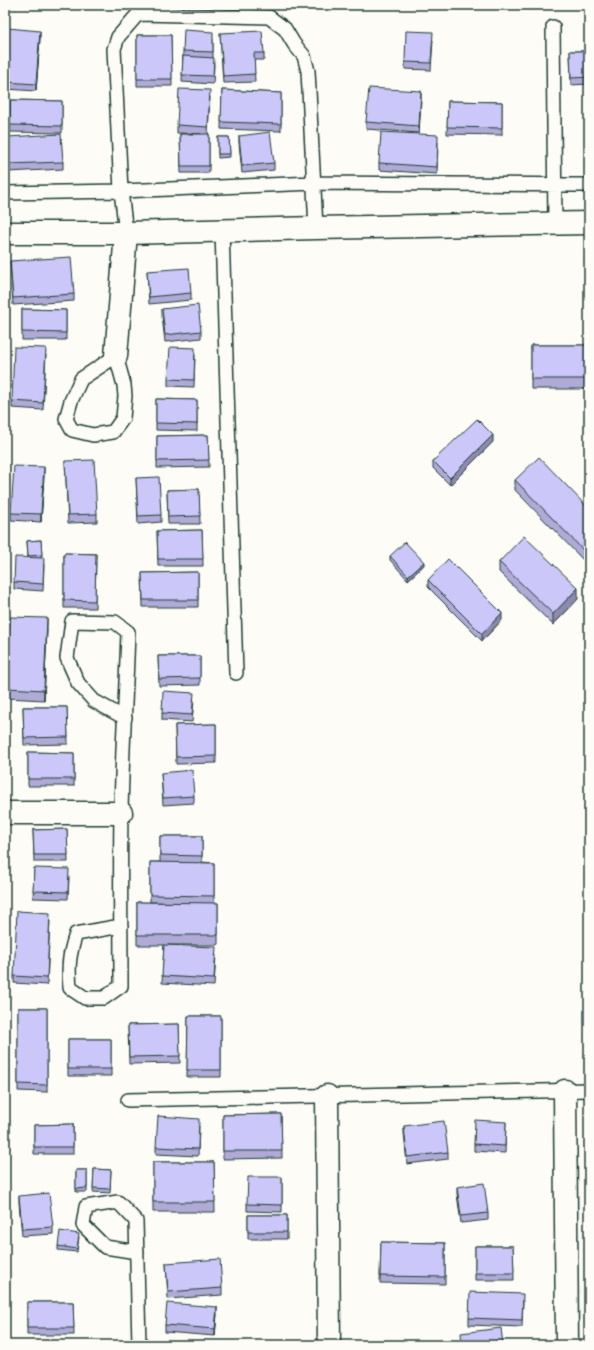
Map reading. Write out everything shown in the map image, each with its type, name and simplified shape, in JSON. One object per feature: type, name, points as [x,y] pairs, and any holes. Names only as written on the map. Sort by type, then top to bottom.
[{"type":"street","points":[[5,233],[126,233],[589,223]]},
{"type":"street","points":[[116,356],[126,233]]},
{"type":"street","points":[[5,813],[121,813]]},
{"type":"street","points":[[565,1091],[568,1345]]},
{"type":"street","points":[[327,1096],[329,1345]]},
{"type":"lane","points":[[126,233],[121,191],[114,49],[118,37],[138,14],[269,17],[285,29],[294,44],[304,56],[308,71],[316,228]]},
{"type":"lane","points":[[554,27],[555,223]]},
{"type":"lane","points":[[5,194],[314,183],[589,185]]},
{"type":"lane","points":[[222,230],[236,673]]},
{"type":"lane","points":[[116,356],[124,385],[125,396],[123,418],[113,432],[93,435],[72,430],[66,419],[71,401],[81,379],[116,356]]},
{"type":"lane","points":[[121,926],[76,934],[71,950],[68,968],[70,988],[85,998],[104,998],[121,986],[121,926],[121,813],[125,718],[128,632],[115,622],[72,621],[68,658],[78,683],[94,701],[125,718]]},
{"type":"lane","points":[[128,1100],[589,1090]]},
{"type":"lane","points":[[137,1252],[105,1247],[83,1225],[86,1207],[118,1202],[136,1221],[137,1252],[139,1345]]},
{"type":"building","points":[[8,28],[40,31],[36,84],[5,82]]},
{"type":"building","points":[[184,30],[213,32],[213,52],[183,51]]},
{"type":"building","points":[[262,31],[264,53],[254,53],[255,74],[223,76],[220,33]]},
{"type":"building","points":[[406,31],[433,32],[431,63],[405,62]]},
{"type":"building","points":[[137,35],[171,35],[172,79],[137,79]]},
{"type":"building","points":[[570,51],[589,51],[589,77],[571,78]]},
{"type":"building","points":[[183,56],[214,58],[213,76],[182,75]]},
{"type":"building","points":[[369,88],[421,91],[419,126],[366,122]]},
{"type":"building","points":[[179,89],[210,90],[208,127],[177,125]]},
{"type":"building","points":[[222,90],[281,93],[281,124],[221,122]]},
{"type":"building","points":[[589,99],[589,127],[588,127]]},
{"type":"building","points":[[10,100],[62,101],[62,126],[10,125]]},
{"type":"building","points":[[448,101],[502,102],[502,128],[447,127]]},
{"type":"building","points":[[270,132],[274,163],[242,166],[239,136]]},
{"type":"building","points":[[381,132],[438,135],[437,167],[379,163]]},
{"type":"building","points":[[61,134],[63,162],[8,164],[7,137]]},
{"type":"building","points":[[180,134],[209,134],[209,166],[181,166]]},
{"type":"building","points":[[218,137],[229,137],[230,154],[218,154]]},
{"type":"building","points":[[71,257],[74,294],[13,298],[10,261]]},
{"type":"building","points":[[189,268],[191,293],[149,297],[147,271]]},
{"type":"building","points":[[198,305],[201,331],[165,335],[162,309]]},
{"type":"building","points":[[22,309],[66,310],[66,333],[22,332]]},
{"type":"building","points":[[531,345],[589,345],[589,379],[531,379]]},
{"type":"building","points":[[14,347],[46,348],[43,403],[12,401]]},
{"type":"building","points":[[170,347],[195,348],[194,380],[168,379]]},
{"type":"building","points":[[156,399],[197,400],[197,424],[156,423]]},
{"type":"building","points":[[477,419],[493,435],[450,478],[433,461]]},
{"type":"building","points":[[208,435],[209,460],[157,461],[157,436]]},
{"type":"building","points":[[539,457],[589,509],[589,556],[515,480]]},
{"type":"building","points":[[94,460],[97,514],[68,515],[65,461]]},
{"type":"building","points":[[14,466],[44,467],[41,514],[11,513]]},
{"type":"building","points":[[159,477],[161,515],[138,516],[136,478]]},
{"type":"building","points":[[199,489],[200,516],[168,517],[167,490]]},
{"type":"building","points":[[5,500],[8,520],[5,520]]},
{"type":"building","points":[[202,530],[203,559],[158,559],[157,531]]},
{"type":"building","points":[[524,536],[578,588],[553,614],[499,562]]},
{"type":"building","points":[[41,540],[42,555],[28,556],[27,541]]},
{"type":"building","points":[[405,542],[424,562],[408,576],[390,556]]},
{"type":"building","points":[[64,553],[96,554],[95,601],[64,600]]},
{"type":"building","points":[[15,557],[44,558],[43,584],[14,582]]},
{"type":"building","points":[[448,559],[502,613],[482,634],[428,580]]},
{"type":"building","points":[[198,572],[198,600],[143,600],[142,573]]},
{"type":"building","points":[[10,617],[47,618],[44,690],[7,688]]},
{"type":"building","points":[[158,656],[200,656],[200,678],[159,679]]},
{"type":"building","points":[[163,691],[194,693],[192,715],[162,713]]},
{"type":"building","points":[[23,707],[67,707],[68,737],[24,738]]},
{"type":"building","points":[[216,724],[216,756],[176,757],[175,725]]},
{"type":"building","points":[[28,752],[74,753],[74,779],[28,779]]},
{"type":"building","points":[[192,770],[194,796],[163,798],[161,773]]},
{"type":"building","points":[[67,829],[68,855],[34,855],[33,830]]},
{"type":"building","points":[[160,836],[202,836],[202,856],[160,855]]},
{"type":"building","points":[[150,862],[214,863],[214,896],[150,895]]},
{"type":"building","points":[[34,868],[69,869],[68,892],[33,891]]},
{"type":"building","points":[[137,902],[218,903],[218,935],[137,935]]},
{"type":"building","points":[[17,911],[50,913],[47,978],[14,976]]},
{"type":"building","points":[[164,945],[216,947],[214,979],[162,976]]},
{"type":"building","points":[[18,1008],[47,1008],[47,1085],[18,1084]]},
{"type":"building","points":[[188,1016],[221,1016],[221,1070],[187,1070]]},
{"type":"building","points":[[179,1024],[180,1056],[129,1057],[128,1025]]},
{"type":"building","points":[[68,1039],[111,1039],[111,1069],[68,1069]]},
{"type":"building","points":[[281,1114],[282,1151],[223,1151],[223,1115]]},
{"type":"building","points":[[158,1116],[199,1119],[198,1149],[156,1147]]},
{"type":"building","points":[[475,1120],[506,1122],[505,1146],[474,1144]]},
{"type":"building","points":[[444,1121],[448,1152],[407,1157],[404,1126]]},
{"type":"building","points":[[73,1124],[73,1147],[34,1147],[34,1125]]},
{"type":"building","points":[[153,1162],[214,1162],[215,1202],[153,1202]]},
{"type":"building","points":[[94,1169],[111,1170],[110,1189],[93,1188]]},
{"type":"building","points":[[76,1170],[87,1170],[87,1188],[76,1189]]},
{"type":"building","points":[[248,1177],[282,1177],[282,1205],[247,1204]]},
{"type":"building","points":[[484,1183],[488,1213],[461,1216],[457,1187]]},
{"type":"building","points":[[49,1193],[53,1227],[22,1229],[19,1196]]},
{"type":"building","points":[[589,1213],[589,1242],[588,1242]]},
{"type":"building","points":[[248,1215],[287,1215],[287,1232],[248,1232]]},
{"type":"building","points":[[5,1225],[7,1237],[5,1237]]},
{"type":"building","points":[[60,1231],[79,1234],[77,1249],[58,1246]]},
{"type":"building","points":[[381,1242],[445,1243],[445,1277],[380,1276]]},
{"type":"building","points":[[475,1246],[513,1246],[514,1273],[475,1273]]},
{"type":"building","points":[[220,1259],[222,1288],[168,1292],[166,1263]]},
{"type":"building","points":[[589,1259],[589,1288],[588,1288]]},
{"type":"building","points":[[470,1292],[523,1294],[522,1320],[469,1318]]},
{"type":"building","points":[[27,1302],[73,1302],[74,1328],[27,1328]]},
{"type":"building","points":[[167,1303],[217,1307],[215,1329],[165,1325]]},
{"type":"building","points":[[501,1328],[503,1345],[462,1345],[461,1333]]}]
